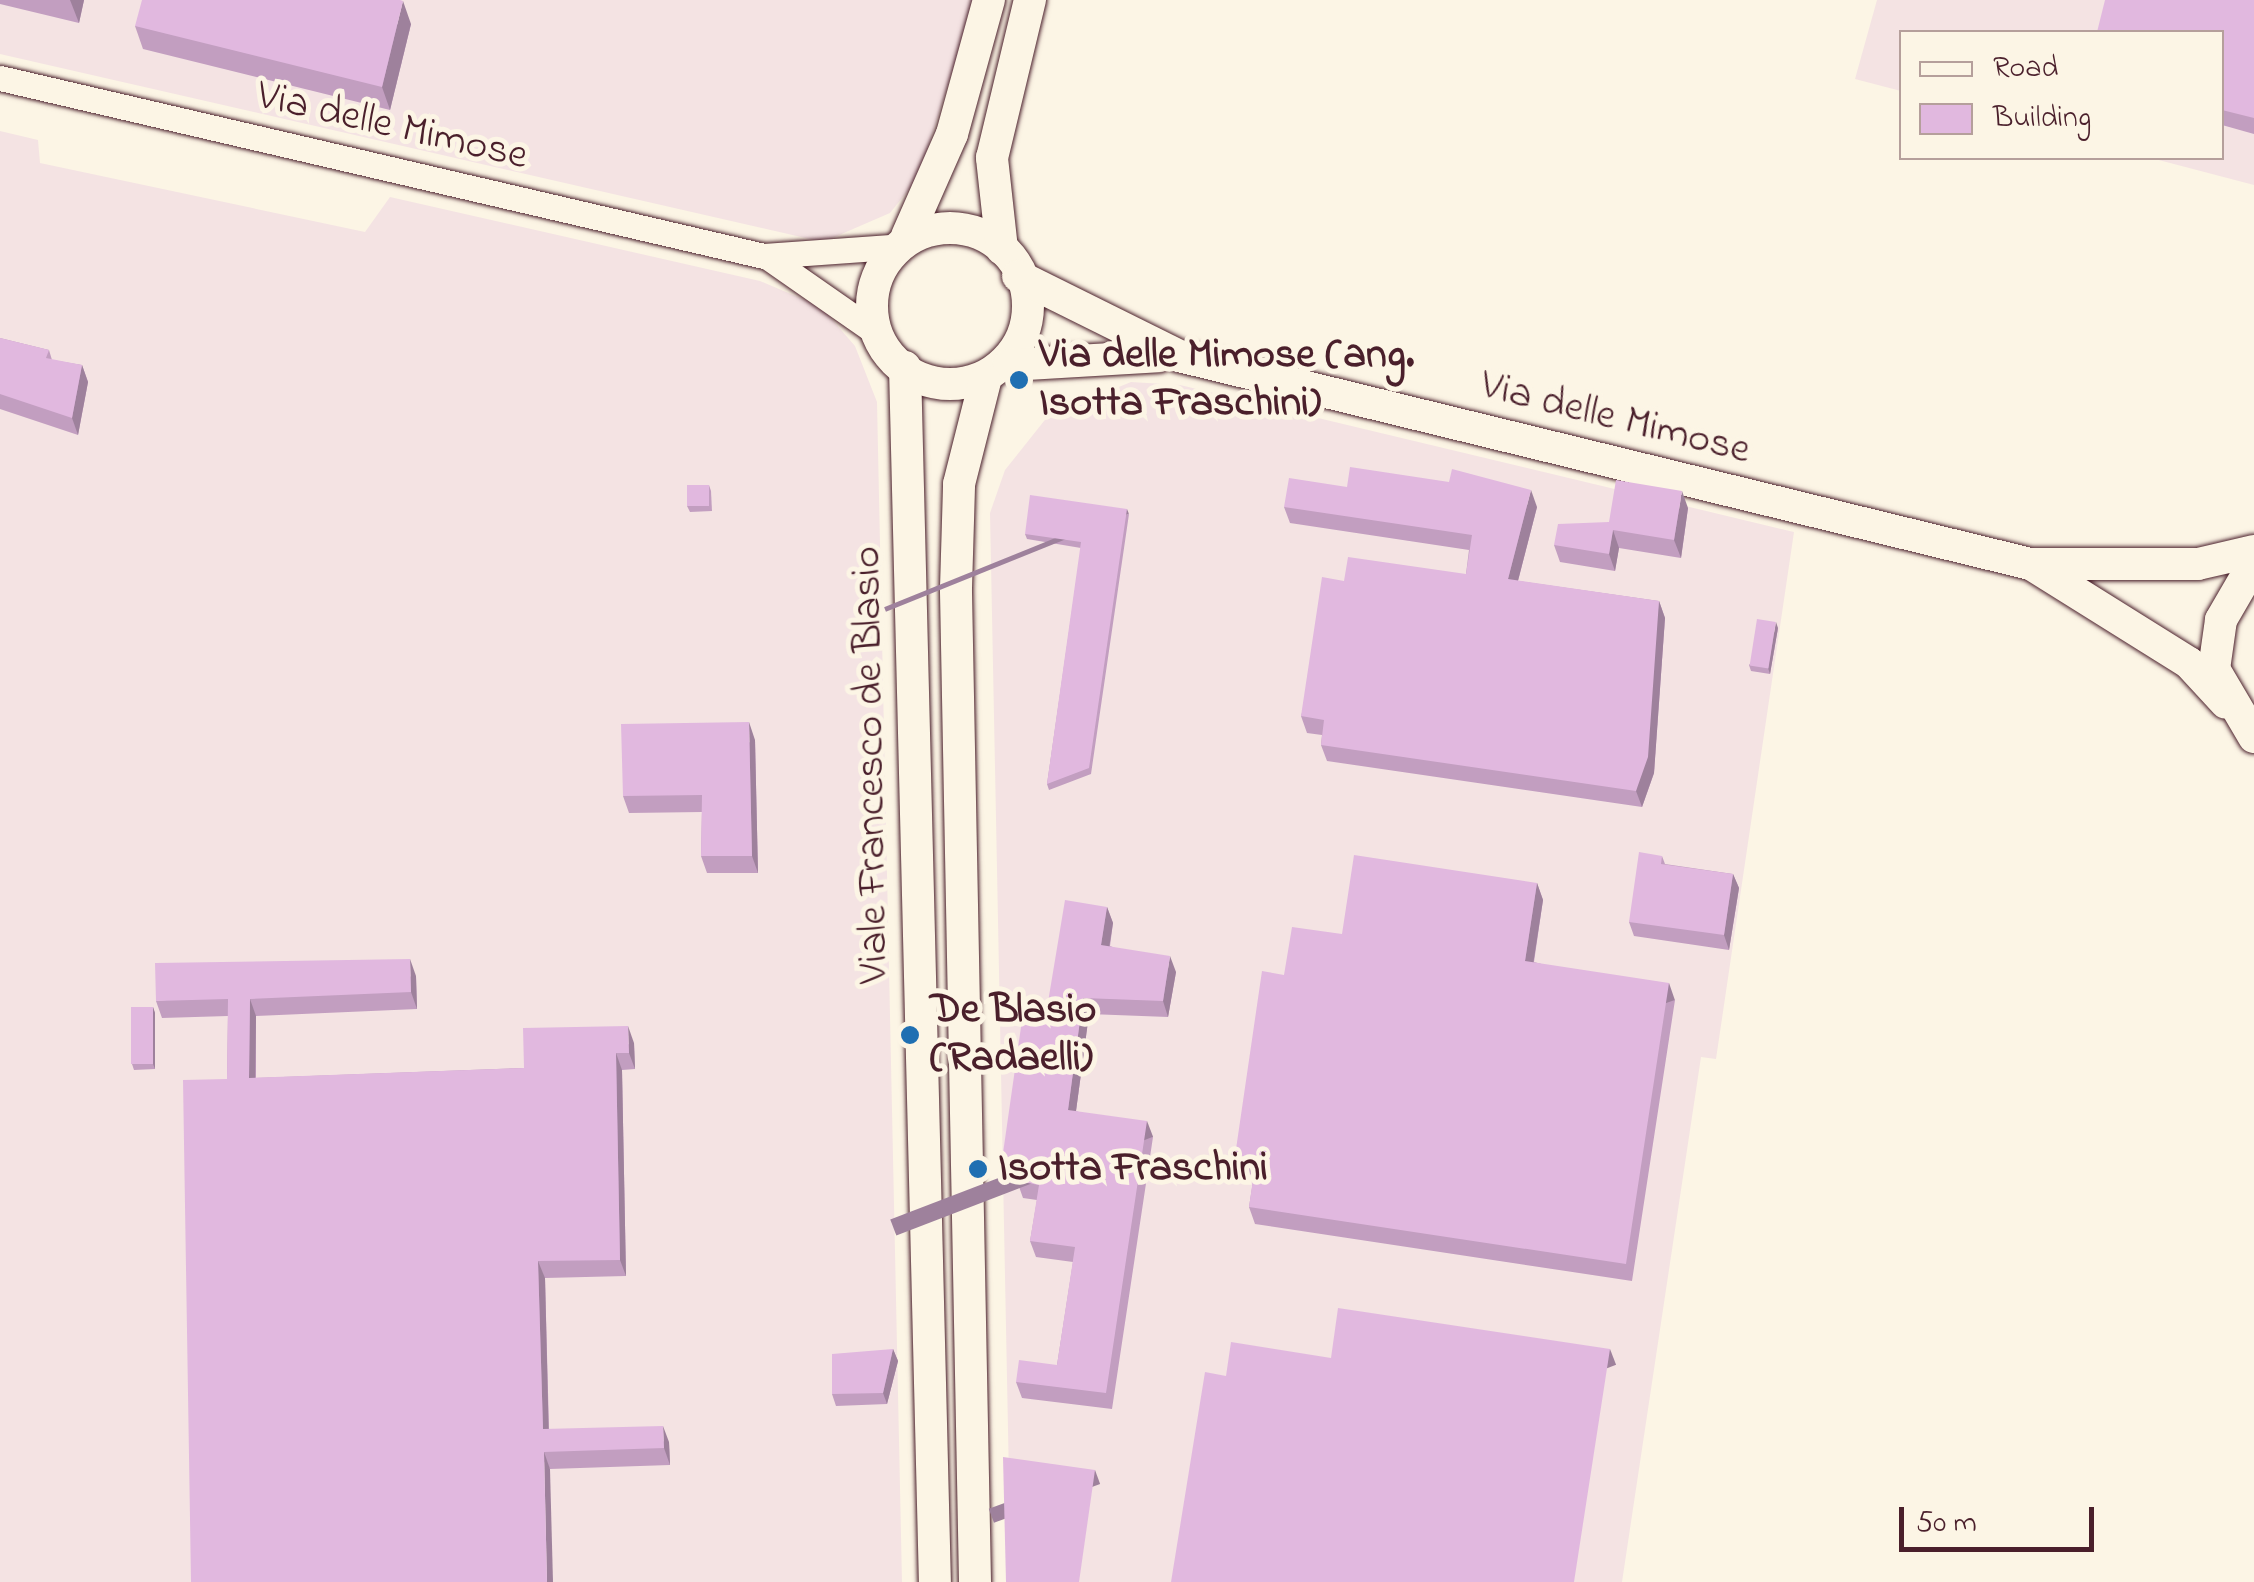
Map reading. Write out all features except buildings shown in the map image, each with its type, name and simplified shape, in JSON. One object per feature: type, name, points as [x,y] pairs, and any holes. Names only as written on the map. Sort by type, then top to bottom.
[{"type":"street","points":[[882,336],[873,288],[952,134],[989,0]]},
{"type":"street","points":[[764,256],[882,336],[905,367],[949,384],[997,373],[1026,336],[992,158],[1030,0]]},
{"type":"street","name":"Via delle Mimose","points":[[0,78],[764,256]]},
{"type":"street","points":[[764,256],[899,242],[954,231],[1010,262]]},
{"type":"street","name":"Via delle Mimose","points":[[1010,262],[1179,356],[2030,564],[2198,564],[2254,551]]},
{"type":"street","name":"Via delle Mimose","points":[[997,373],[1179,356]]},
{"type":"street","name":"Viale Francesco de Blasio","points":[[905,367],[935,1582]]},
{"type":"street","name":"Viale Francesco de Blasio","points":[[976,1582],[956,588],[959,484],[997,373]]},
{"type":"street","points":[[2226,703],[2214,669],[2222,620],[2238,577],[2254,563]]},
{"type":"street","name":"Via delle Mimose","points":[[2030,564],[2190,663],[2254,737]]},
{"type":"shaded area","points":[[0,0],[975,0],[918,178],[890,213],[823,242],[0,54]]},
{"type":"shaded area","points":[[1877,0],[2254,0],[2254,185],[2159,160],[2224,160],[2224,30],[1899,30],[1899,90],[1855,79]]},
{"type":"shaded area","points":[[0,131],[38,140],[40,163],[365,232],[390,197],[760,281],[821,307],[855,346],[877,402],[902,1582],[0,1582]]},
{"type":"shaded area","points":[[1131,382],[1180,385],[1794,532],[1716,1059],[1701,1057],[1622,1582],[1011,1582],[990,513],[1005,470],[1048,416]]},
{"type":"place","name":"Via delle Mimose (ang. Isotta Fraschini)","points":[[1019,380]]},
{"type":"place","name":"De Blasio (Radaelli)","points":[[910,1035]]},
{"type":"place","name":"Isotta Fraschini","points":[[978,1169]]}]
